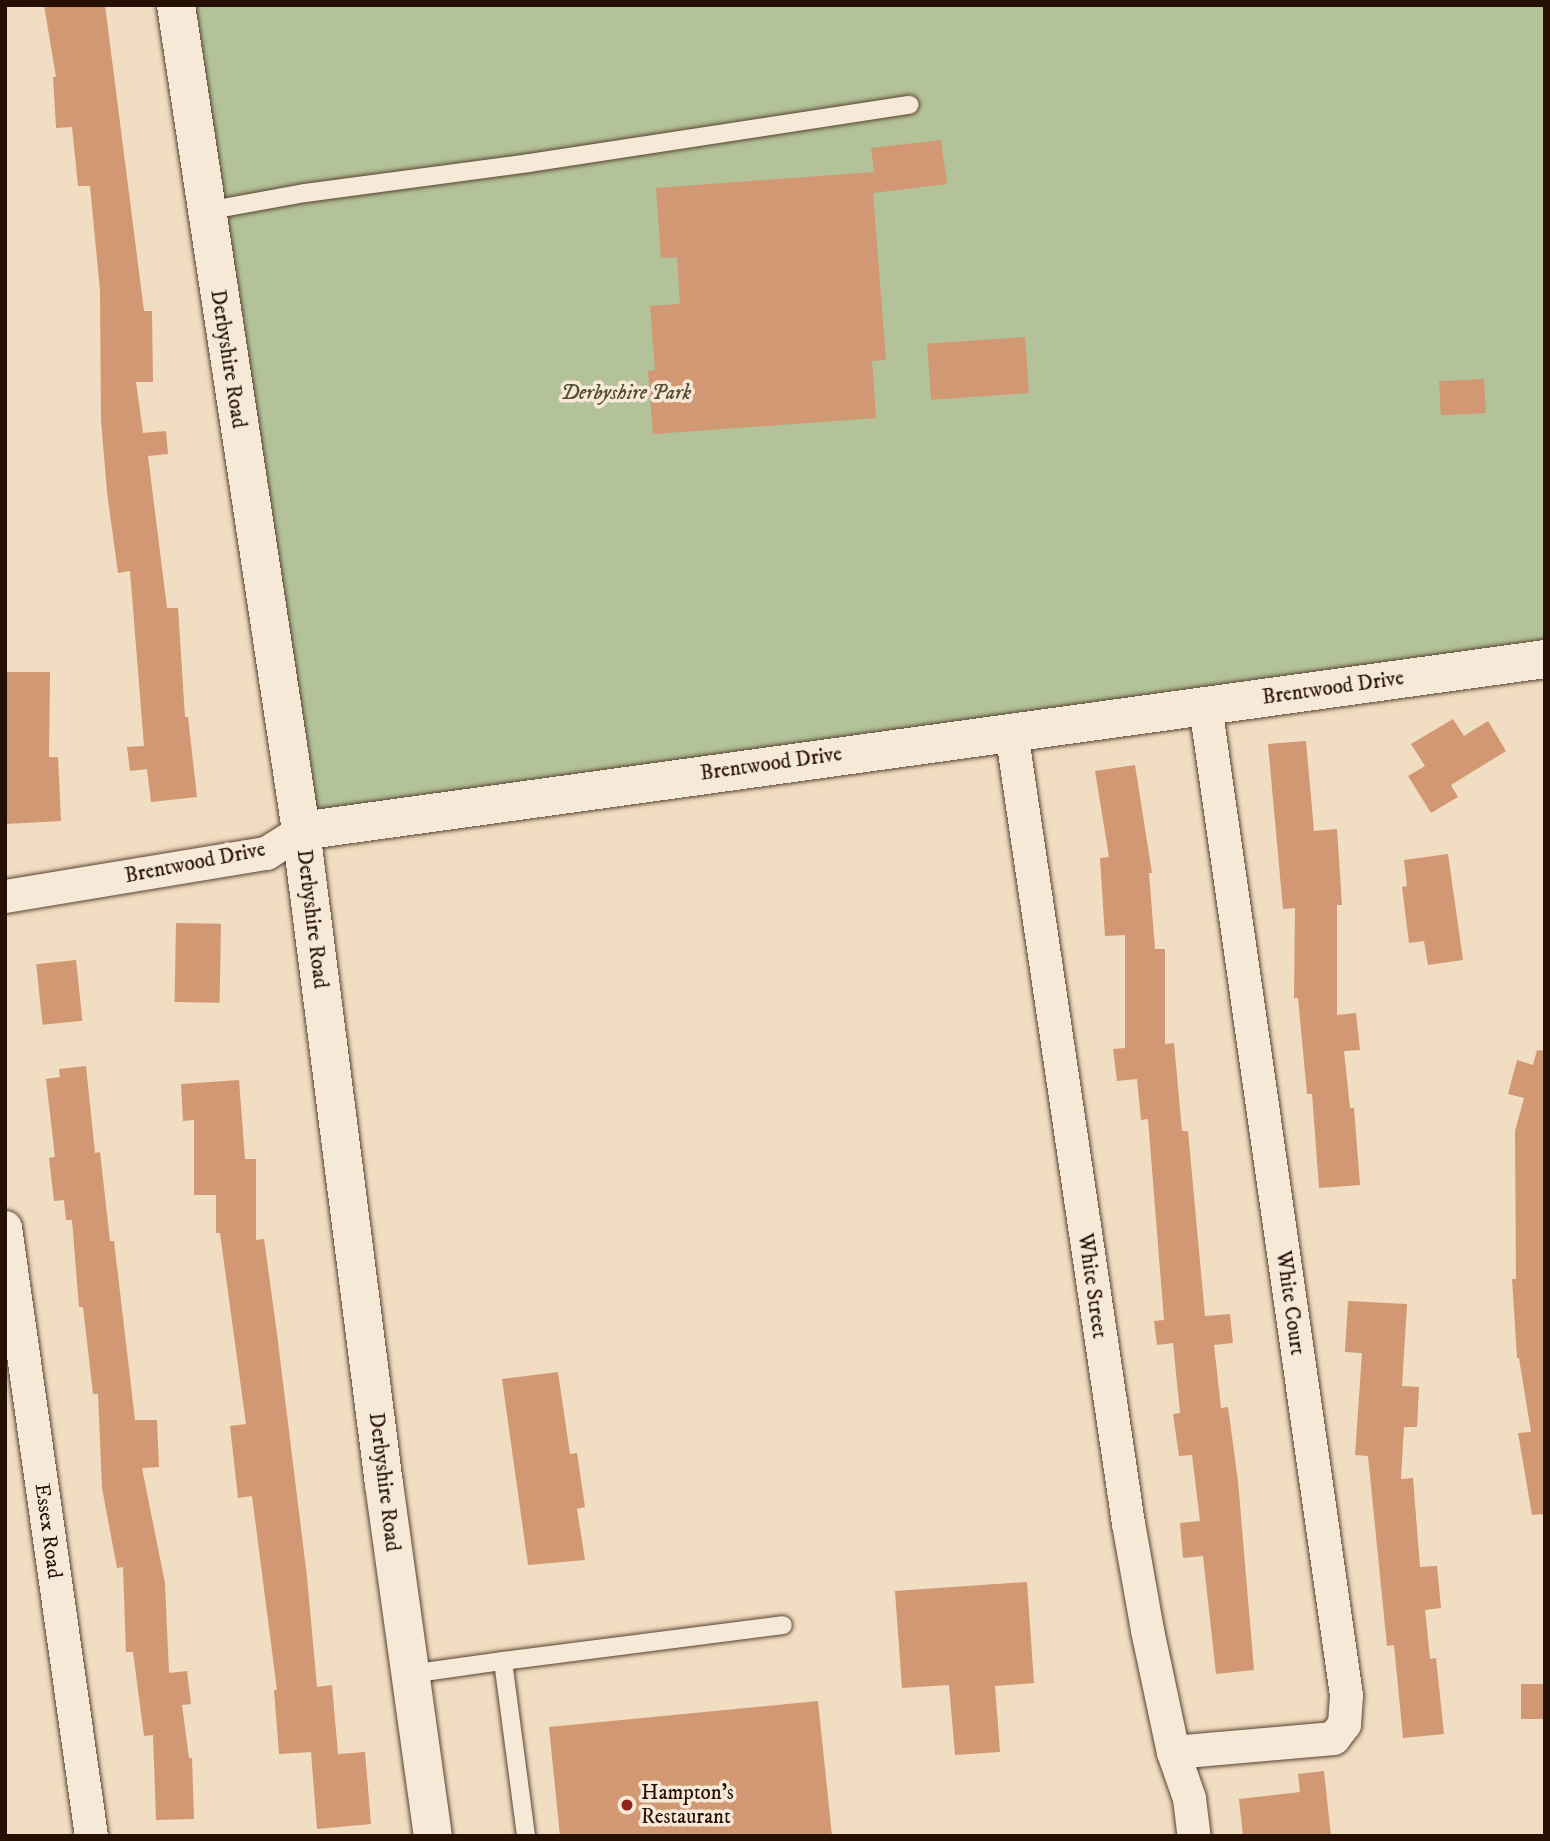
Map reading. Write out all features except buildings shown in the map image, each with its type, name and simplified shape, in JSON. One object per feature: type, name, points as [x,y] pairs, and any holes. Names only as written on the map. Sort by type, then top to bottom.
[{"type":"street","name":"Derbyshire Road","points":[[176,5],[205,211],[301,831],[433,1836]]},
{"type":"street","name":"Brentwood Drive","points":[[5,896],[266,853],[301,831],[1545,659]]},
{"type":"street","name":"White Court","points":[[1172,1752],[1333,1738],[1344,1724],[1346,1695],[1205,706]]},
{"type":"street","name":"White Street","points":[[1012,731],[1128,1523],[1172,1752],[1189,1798],[1195,1836]]},
{"type":"street","name":"Essex Road","points":[[5,1227],[91,1836]]},
{"type":"lane","points":[[205,211],[305,193],[528,163],[910,105]]},
{"type":"lane","points":[[410,1674],[783,1625]]},
{"type":"lane","points":[[503,1661],[526,1836]]},
{"type":"green space","name":"Derbyshire Park","points":[[176,5],[1545,5],[1545,659],[301,831]]},
{"type":"place","name":"Hampton's Restaurant","points":[[627,1805]]}]
